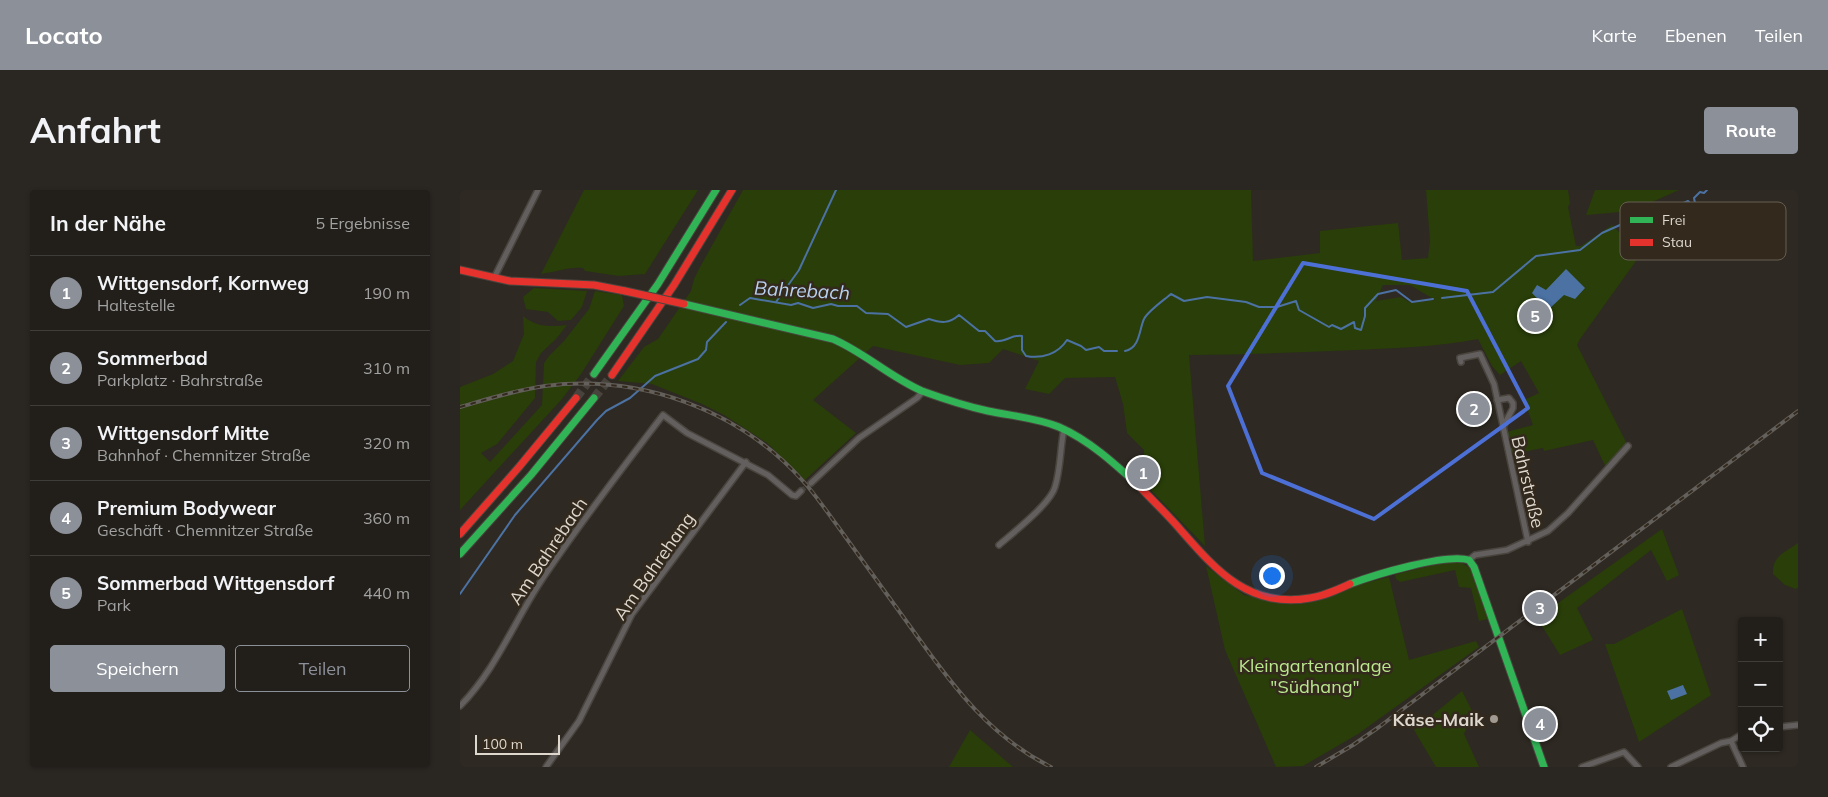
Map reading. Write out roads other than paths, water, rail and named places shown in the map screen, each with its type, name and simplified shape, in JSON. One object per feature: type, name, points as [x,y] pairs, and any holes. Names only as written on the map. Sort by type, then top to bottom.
[{"type":"main road","points":[[594,374],[658,284],[716,190]]},
{"type":"main road","points":[[612,375],[669,293],[732,190]]},
{"type":"main road","points":[[460,270],[516,281],[594,285],[833,339],[922,391],[962,405],[1046,422],[1064,429],[1082,439],[1114,466],[1166,514],[1226,577],[1242,589],[1254,594],[1288,599],[1310,598],[1360,580],[1420,565],[1456,558],[1469,560],[1474,567],[1544,767]]},
{"type":"main road","points":[[460,534],[576,398]]},
{"type":"main road","points":[[460,554],[531,474],[594,398]]},
{"type":"street","points":[[494,278],[538,190]]},
{"type":"street","name":"Bahrstraße","points":[[1461,362],[1460,358],[1480,354],[1490,376],[1528,542]]},
{"type":"street","points":[[811,483],[858,438],[917,398],[922,391]]},
{"type":"street","name":"Bahrstraße","points":[[1497,400],[1509,398],[1514,405],[1502,428]]},
{"type":"street","name":"Am Bahrebach","points":[[460,706],[478,686],[540,582],[663,415],[687,433],[746,462]]},
{"type":"street","points":[[999,545],[1040,509],[1055,489],[1064,429]]},
{"type":"street","points":[[1469,560],[1475,555],[1507,550],[1528,542],[1548,531],[1568,513],[1628,446]]},
{"type":"street","points":[[746,462],[768,475],[792,495],[796,496],[801,491]]},
{"type":"street","name":"Am Bahrehang","points":[[546,767],[578,721],[632,614],[746,462]]},
{"type":"street","points":[[1783,727],[1798,725]]},
{"type":"street","points":[[1671,767],[1738,737]]},
{"type":"street","points":[[1731,741],[1743,767]]},
{"type":"street","points":[[1582,767],[1624,752],[1638,767]]},
{"type":"water","points":[[1566,269],[1585,288],[1575,299],[1564,295],[1548,310],[1532,293],[1537,285],[1546,290]]},
{"type":"water","points":[[1683,685],[1687,694],[1671,700],[1667,691]]},
{"type":"waterway","points":[[776,302],[799,270],[836,190]]},
{"type":"waterway","name":"Bahrebach","points":[[1695,202],[1694,198],[1700,192],[1704,193],[1707,190]]},
{"type":"waterway","name":"Bahrebach","points":[[1442,298],[1493,292],[1536,256],[1580,250],[1602,233],[1620,225]]},
{"type":"waterway","name":"Bahrebach","points":[[1125,351],[1134,346],[1146,316],[1171,294],[1184,301],[1207,297],[1246,302],[1259,307],[1277,307],[1296,301],[1299,310],[1329,327],[1332,325],[1341,329],[1354,322],[1355,328],[1361,330],[1365,308],[1378,294],[1396,290],[1412,302],[1433,299]]},
{"type":"waterway","name":"Bahrebach","points":[[740,305],[750,298],[791,305],[798,303],[813,308],[831,304],[857,306],[866,313],[888,314],[906,327],[929,319],[941,322],[948,321],[959,315],[979,331],[985,331],[995,341],[1022,336],[1022,350],[1026,356],[1044,356],[1059,349],[1067,340],[1086,350],[1099,347],[1104,351],[1117,351]]},
{"type":"waterway","name":"Bahrebach","points":[[460,594],[515,515],[597,420],[606,411],[630,398],[655,376],[698,359],[706,350],[707,342],[726,322]]},
{"type":"tunnel","points":[[576,398],[594,374]]},
{"type":"tunnel","points":[[594,398],[612,375]]},
{"type":"tunnel","points":[[801,491],[811,483]]},
{"type":"railway","points":[[460,407],[513,392],[545,386],[580,384],[616,386],[651,392],[685,402],[717,416],[748,434],[776,455],[812,492],[960,693],[992,726],[1010,741],[1051,767]]},
{"type":"railway","points":[[1316,767],[1379,727],[1798,411]]},
{"type":"place","name":"Sommerbad Wittgensdorf","points":[[1535,316]]},
{"type":"place","name":"Sommerbad","points":[[1474,409]]},
{"type":"place","name":"Wittgensdorf, Kornweg","points":[[1143,473]]},
{"type":"place","name":"Wittgensdorf Mitte","points":[[1540,608]]},
{"type":"place","name":"Käse-Maik","points":[[1494,719]]},
{"type":"place","name":"Premium Bodywear","points":[[1540,724]]},
{"type":"park label","name":"Kleingartenanlage \"Südhang\"","points":[[1315,675]]}]
